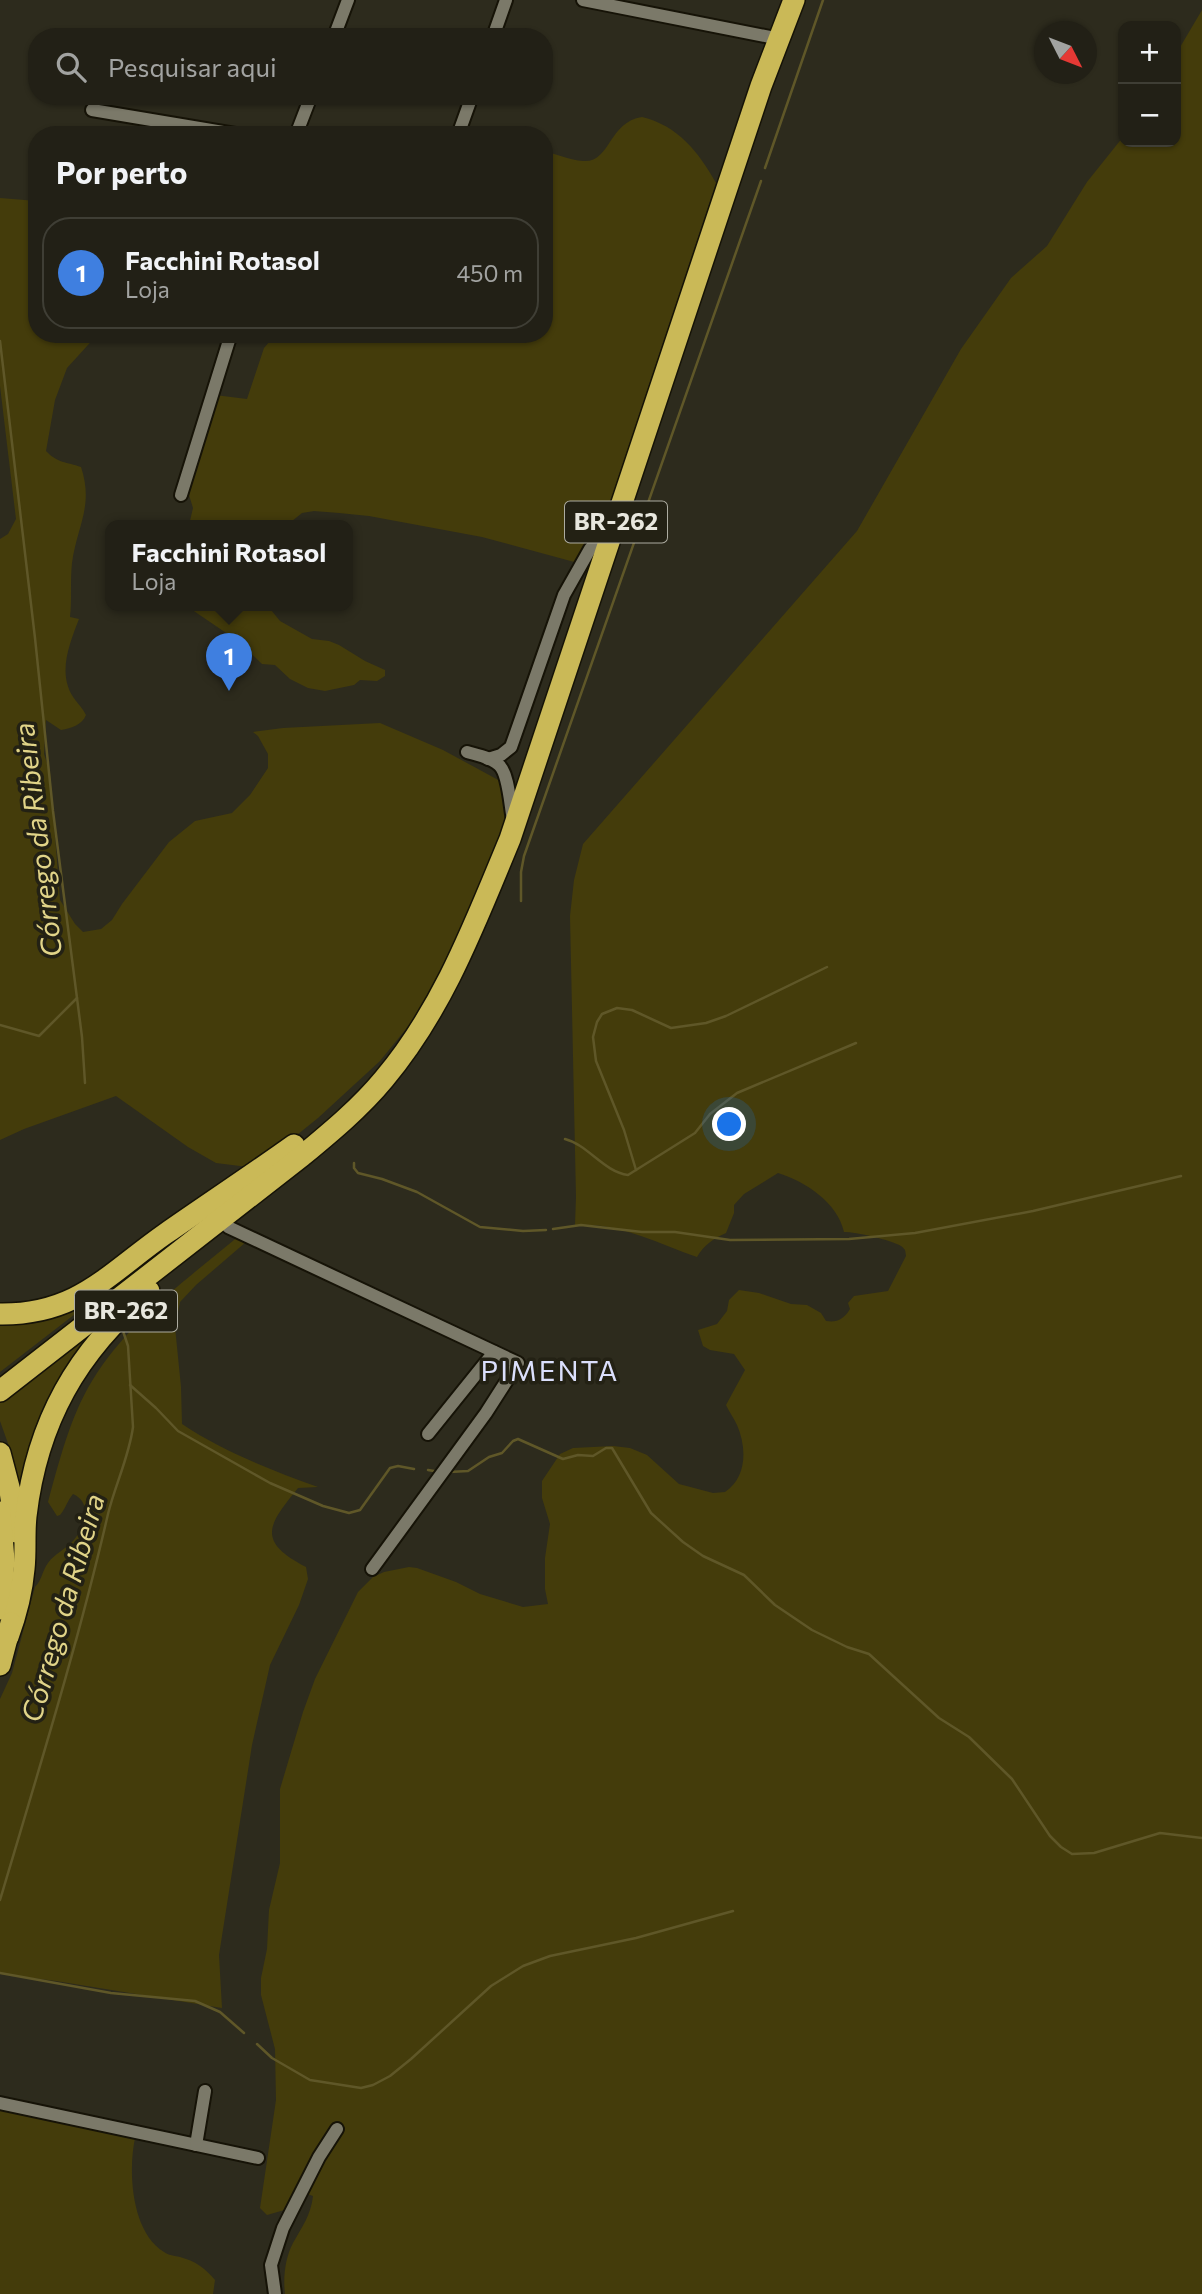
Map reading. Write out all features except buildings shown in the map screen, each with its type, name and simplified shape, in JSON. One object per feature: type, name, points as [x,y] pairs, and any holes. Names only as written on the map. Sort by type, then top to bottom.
[{"type":"highway","name":"BR-262","points":[[8,1637],[22,1587],[26,1521],[35,1465],[48,1424],[67,1385],[90,1350],[116,1320],[336,1133],[364,1104],[416,1034],[440,996],[467,943],[515,827],[757,98],[794,0]]},
{"type":"highway","name":"BR-262","points":[[0,1379],[306,1140],[354,1099],[416,1034]]},
{"type":"highway","name":"BR-262","points":[[0,1391],[324,1138],[365,1100],[390,1072]]},
{"type":"highway","name":"BR-262","points":[[0,1314],[44,1309],[67,1302],[95,1287],[354,1099]]},
{"type":"highway","points":[[0,1452],[10,1491],[17,1543],[16,1594],[0,1665]]},
{"type":"highway","points":[[0,1512],[4,1560],[0,1609]]},
{"type":"street","points":[[337,28],[348,0]]},
{"type":"street","points":[[496,28],[506,0]]},
{"type":"street","points":[[583,0],[780,39]]},
{"type":"street","points":[[299,126],[308,105]]},
{"type":"street","points":[[461,126],[469,105]]},
{"type":"street","points":[[92,110],[187,126]]},
{"type":"street","points":[[181,495],[228,343]]},
{"type":"street","points":[[488,759],[501,755],[511,747],[564,594],[590,549],[606,528],[617,520]]},
{"type":"street","points":[[467,752],[488,759],[502,769],[510,795],[515,827]]},
{"type":"street","points":[[228,1227],[518,1363],[486,1413],[372,1569]]},
{"type":"street","points":[[428,1434],[494,1352]]},
{"type":"street","points":[[196,2145],[205,2091]]},
{"type":"street","points":[[0,2103],[258,2158]]},
{"type":"street","points":[[275,2294],[271,2265],[283,2228],[319,2157],[337,2129]]},
{"type":"shaded area","points":[[1202,10],[1202,2294],[285,2294],[288,2255],[308,2215],[313,2196],[305,2193],[288,2209],[267,2215],[260,2208],[276,2100],[275,2049],[261,1995],[261,1978],[267,1949],[269,1910],[280,1863],[280,1789],[315,1679],[358,1592],[373,1577],[409,1567],[523,1607],[548,1604],[545,1558],[550,1524],[542,1498],[542,1481],[560,1454],[573,1448],[630,1448],[647,1455],[679,1484],[713,1493],[725,1492],[738,1478],[743,1462],[740,1434],[726,1405],[745,1370],[734,1354],[710,1350],[703,1346],[698,1330],[717,1324],[727,1311],[729,1300],[739,1290],[759,1293],[791,1304],[807,1305],[821,1313],[826,1321],[837,1321],[848,1312],[848,1303],[854,1296],[888,1291],[906,1256],[905,1249],[896,1244],[844,1232],[841,1221],[828,1203],[799,1182],[778,1173],[744,1194],[734,1205],[734,1213],[726,1233],[709,1243],[697,1257],[622,1230],[575,1225],[570,916],[574,880],[583,844],[857,531],[961,349],[1011,278],[1047,246],[1087,182],[1118,143],[1118,147],[1181,147],[1181,46]]},
{"type":"shaded area","points":[[642,117],[676,133],[702,160],[716,183],[589,566],[482,537],[369,516],[314,511],[302,513],[293,520],[190,520],[193,508],[189,495],[196,468],[207,394],[247,399],[264,348],[268,343],[553,343],[553,153],[583,161],[592,160],[599,156],[622,126]]},
{"type":"shaded area","points":[[0,198],[28,200],[28,343],[90,343],[67,368],[55,400],[46,451],[58,460],[81,467],[86,493],[71,570],[70,617],[79,619],[68,650],[66,671],[70,691],[86,715],[76,726],[61,730],[46,720],[44,754],[50,772],[60,900],[83,932],[101,929],[112,920],[169,842],[195,821],[232,813],[250,795],[268,768],[268,754],[253,732],[380,723],[443,750],[502,782],[507,814],[473,909],[423,1008],[380,1061],[318,1118],[256,1168],[216,1163],[188,1147],[116,1096],[0,1140],[0,539],[8,534],[16,519],[0,386]]},
{"type":"shaded area","points":[[194,611],[272,611],[280,621],[312,639],[339,645],[385,670],[385,676],[377,681],[360,680],[354,685],[325,691],[308,688],[290,679],[275,665],[262,664],[238,641]]},
{"type":"shaded area","points":[[189,1226],[0,1372],[0,1318],[24,1317]]},
{"type":"shaded area","points":[[245,1231],[246,1242],[180,1302],[175,1327],[182,1424],[231,1452],[318,1487],[298,1488],[274,1522],[272,1532],[279,1549],[306,1567],[308,1579],[299,1605],[270,1665],[252,1745],[219,1955],[222,2008],[0,1974],[0,1699],[12,1673],[35,1587],[48,1563],[73,1541],[84,1522],[83,1503],[73,1494],[57,1516],[48,1502],[66,1440],[84,1395],[124,1338],[182,1282]]},
{"type":"shaded area","points":[[203,1238],[103,1329],[27,1486],[20,1488],[0,1421],[0,1398]]},
{"type":"shaded area","points":[[0,2107],[135,2138],[132,2183],[138,2216],[145,2230],[153,2243],[164,2252],[190,2261],[207,2272],[215,2280],[213,2294],[0,2294]]},
{"type":"waterway","points":[[765,168],[823,0]]},
{"type":"waterway","points":[[521,901],[524,856],[761,181]]},
{"type":"waterway","name":"Córrego da Ribeira","points":[[0,341],[53,811],[82,1037],[85,1083]]},
{"type":"waterway","points":[[636,1170],[624,1130],[596,1061],[593,1037],[602,1014],[617,1008],[632,1010],[671,1028],[706,1023],[827,967]]},
{"type":"waterway","points":[[0,1025],[39,1036],[77,998]]},
{"type":"waterway","points":[[565,1139],[611,1169],[628,1175],[695,1133],[710,1114],[737,1093],[856,1043]]},
{"type":"waterway","points":[[354,1163],[358,1173],[417,1192],[480,1227],[546,1230]]},
{"type":"waterway","points":[[553,1229],[581,1225],[642,1232],[675,1232],[730,1240],[849,1239],[915,1233],[1033,1211],[1181,1176]]},
{"type":"waterway","name":"Córrego da Ribeira","points":[[0,1900],[57,1708],[111,1503],[131,1438],[133,1427],[128,1346],[122,1328]]},
{"type":"waterway","points":[[130,1385],[178,1431],[270,1483],[323,1506],[349,1513],[360,1510],[390,1468],[398,1466],[414,1469]]},
{"type":"waterway","points":[[449,1472],[468,1471],[489,1457],[502,1453],[518,1439],[563,1459],[578,1455],[593,1456],[606,1448],[612,1448],[651,1513],[683,1542],[703,1556],[744,1575],[775,1605],[812,1630],[869,1654],[939,1718],[969,1737],[1012,1779],[1050,1836],[1061,1847],[1072,1854],[1094,1853],[1160,1833],[1202,1838]]},
{"type":"waterway","points":[[428,1470],[434,1471]]},
{"type":"waterway","points":[[257,2044],[272,2058],[310,2080],[361,2088],[373,2085],[390,2076],[411,2059],[491,1986],[523,1966],[550,1956],[636,1938],[733,1911]]},
{"type":"waterway","points":[[0,1973],[111,1993],[195,2001],[220,2012],[244,2033]]},
{"type":"place","name":"Facchini Rotasol","points":[[229,691]]},
{"type":"district","name":"PIMENTA","points":[[550,1371]]}]
